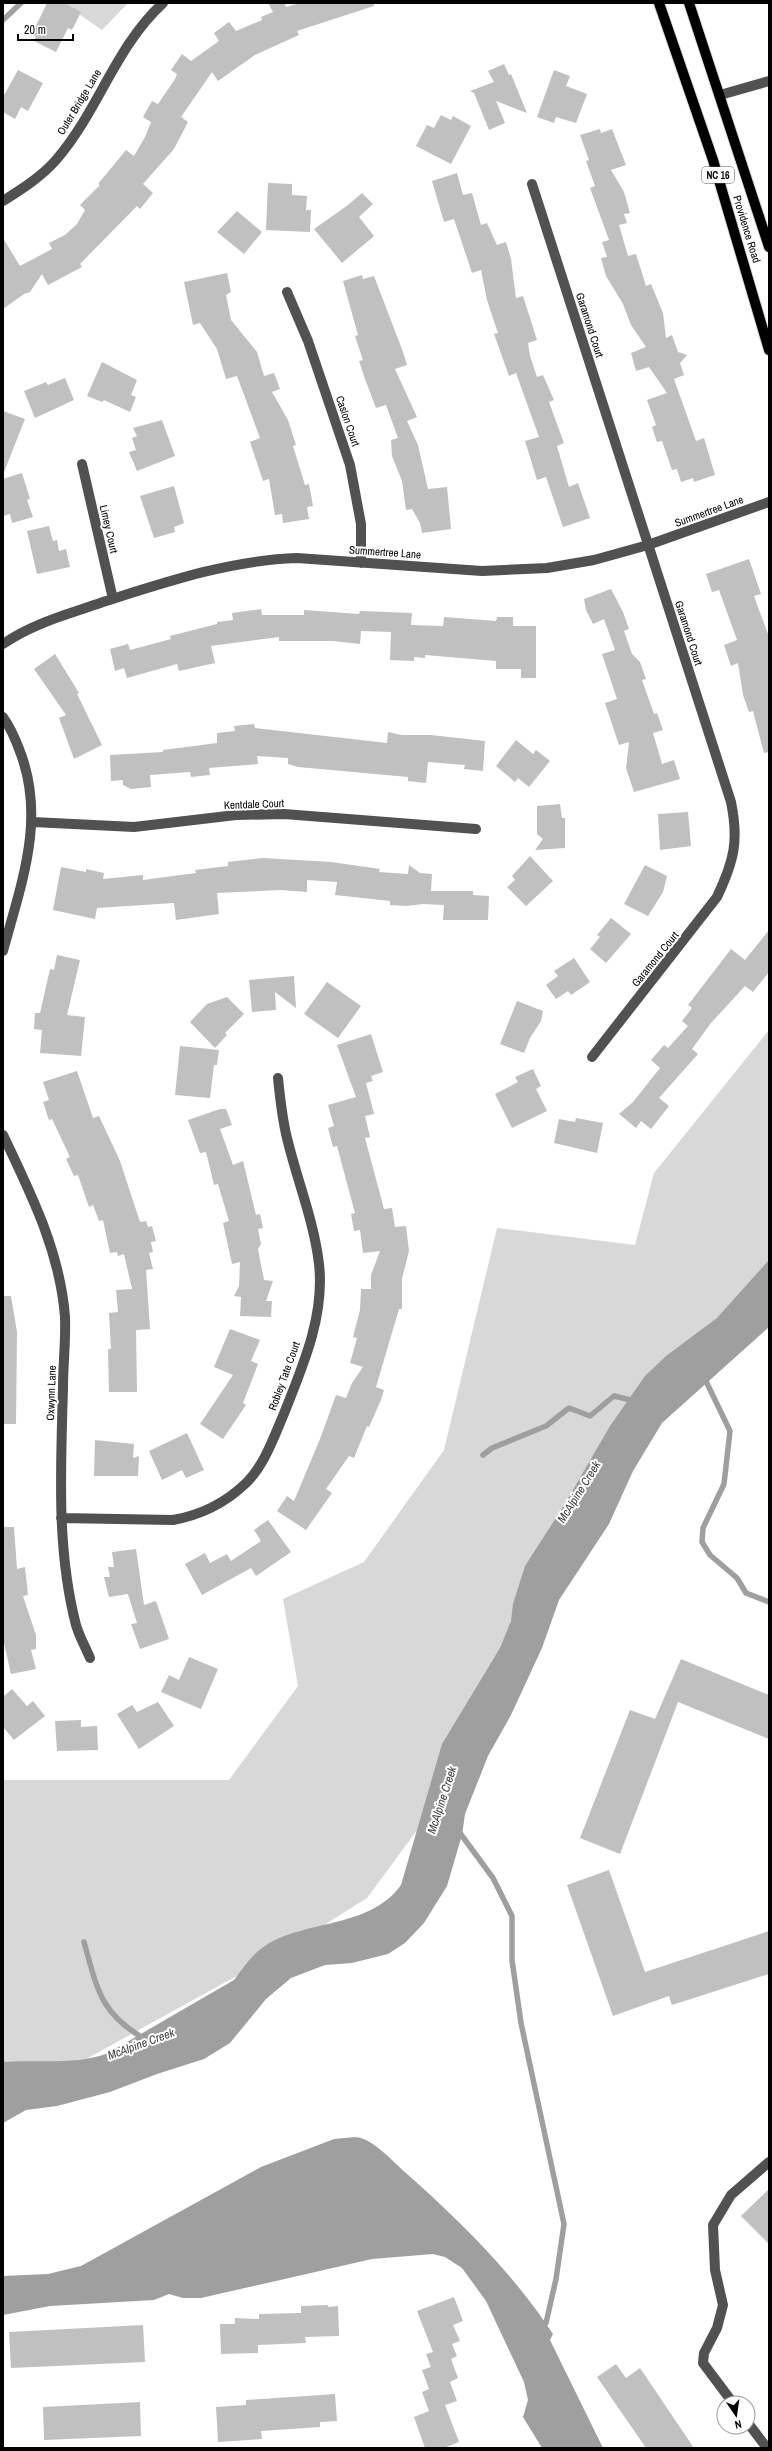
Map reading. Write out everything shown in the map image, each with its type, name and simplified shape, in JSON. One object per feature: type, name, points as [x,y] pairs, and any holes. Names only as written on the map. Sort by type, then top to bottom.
[{"type":"main road","name":"Providence Road","points":[[659,3],[713,160],[769,350]]},
{"type":"main road","name":"Providence Road","points":[[689,3],[769,247]]},
{"type":"street","name":"Outer Bridge Lane","points":[[3,201],[34,180],[55,161],[74,135],[130,40],[151,14],[163,3]]},
{"type":"street","points":[[720,95],[769,81]]},
{"type":"street","name":"Garamond Court","points":[[532,184],[731,802],[736,827],[736,844],[731,869],[709,910],[592,1057]]},
{"type":"street","name":"Caslon Court","points":[[287,292],[308,341],[350,465],[361,524],[361,563]]},
{"type":"street","name":"Limey Court","points":[[82,464],[113,599]]},
{"type":"street","name":"Summertree Lane","points":[[3,644],[15,636],[46,621],[205,571],[273,559],[298,558],[482,571],[548,568],[594,560],[648,545],[769,502]]},
{"type":"street","points":[[3,717],[25,764],[33,804],[30,852],[3,951]]},
{"type":"street","name":"Kentdale Court","points":[[33,822],[134,827],[236,815],[284,814],[476,829]]},
{"type":"street","name":"Robley Tate Court","points":[[61,1518],[173,1520],[189,1517],[204,1512],[226,1500],[246,1483],[262,1463],[302,1369],[316,1322],[319,1300],[319,1265],[314,1234],[287,1138],[278,1078]]},
{"type":"street","name":"Oxwynn Lane","points":[[3,1136],[40,1212],[59,1275],[65,1318],[60,1468],[61,1518],[66,1572],[76,1626],[90,1658]]},
{"type":"street","points":[[727,2395],[703,2363],[704,2353],[717,2328],[723,2305],[715,2270],[713,2225],[731,2195],[769,2162]]},
{"type":"street","points":[[756,2434],[767,2448]]},
{"type":"shaded area","points":[[63,3],[128,3],[102,30]]},
{"type":"shaded area","points":[[769,1030],[769,1288],[646,1400],[460,1772],[367,1898],[289,1947],[3,2105],[3,1780],[229,1780],[298,1686],[283,1599],[364,1562],[444,1450],[497,1228],[635,1245],[654,1173]]},
{"type":"water","name":"McAlpine Creek","points":[[769,1260],[769,1327],[662,1423],[633,1471],[609,1524],[559,1600],[542,1648],[511,1715],[488,1756],[465,1814],[462,1835],[447,1886],[424,1923],[405,1943],[388,1954],[352,1963],[325,1965],[291,1978],[266,1999],[230,2043],[204,2059],[157,2074],[110,2092],[57,2106],[26,2110],[3,2123],[3,2062],[70,2061],[96,2057],[108,2053],[234,1980],[247,1962],[262,1948],[278,1939],[296,1932],[353,1917],[371,1910],[387,1899],[401,1885],[442,1744],[500,1648],[511,1621],[513,1604],[525,1566],[563,1507],[610,1426],[645,1376],[666,1356],[717,1318]]},
{"type":"water","points":[[355,2137],[369,2141],[426,2191],[466,2229],[521,2290],[553,2334],[550,2340],[603,2448],[542,2448],[523,2417],[528,2400],[524,2382],[486,2301],[462,2268],[445,2257],[433,2254],[372,2259],[201,2298],[183,2298],[169,2294],[154,2300],[50,2306],[3,2315],[3,2276],[48,2274],[81,2266],[261,2167],[334,2139]]},
{"type":"building","points":[[47,3],[64,3],[81,12],[72,30],[68,28],[56,52],[34,41],[36,36],[32,34]]},
{"type":"building","points":[[268,3],[285,3],[286,7],[300,3],[374,3],[374,6],[297,31],[299,35],[255,55],[218,81],[212,72],[181,117],[188,122],[174,149],[143,184],[153,193],[140,209],[137,206],[80,264],[82,267],[48,285],[42,274],[30,292],[24,294],[3,309],[3,238],[20,266],[52,249],[49,243],[65,235],[77,224],[85,210],[80,205],[100,185],[98,184],[126,150],[134,156],[145,137],[151,122],[143,117],[152,101],[158,104],[175,79],[177,74],[171,70],[182,54],[191,61],[219,41],[214,33],[229,22],[236,31],[262,20],[261,17],[273,12]]},
{"type":"building","points":[[504,64],[509,75],[511,74],[527,113],[496,101],[505,123],[489,130],[474,93],[470,91],[494,82],[488,71]]},
{"type":"building","points":[[18,70],[43,83],[28,111],[21,107],[15,119],[3,112],[3,97]]},
{"type":"building","points":[[554,70],[570,76],[566,86],[587,94],[576,123],[556,117],[554,123],[537,117]]},
{"type":"building","points":[[441,115],[451,120],[453,116],[471,126],[451,164],[416,146],[427,125],[434,128]]},
{"type":"building","points":[[600,129],[601,133],[612,129],[626,165],[611,170],[624,192],[630,213],[624,214],[627,223],[619,225],[628,256],[636,254],[646,286],[651,284],[663,313],[666,338],[672,335],[678,352],[687,355],[680,363],[684,375],[674,379],[696,441],[704,438],[715,475],[694,482],[693,478],[681,482],[677,469],[672,470],[662,441],[657,442],[652,427],[656,425],[647,400],[667,393],[649,367],[636,371],[631,353],[646,347],[631,325],[623,304],[606,276],[601,258],[607,257],[602,242],[609,240],[590,188],[595,186],[586,161],[589,160],[580,135]]},
{"type":"building","points":[[457,173],[463,195],[472,193],[481,225],[487,223],[497,245],[506,242],[511,259],[516,298],[523,296],[537,340],[528,343],[530,356],[537,377],[543,375],[554,400],[549,402],[564,443],[557,446],[569,487],[578,483],[590,518],[563,527],[546,477],[537,480],[525,441],[539,437],[516,373],[509,376],[494,334],[498,333],[487,300],[481,270],[472,273],[454,219],[444,222],[432,181]]},
{"type":"building","points":[[268,183],[292,184],[292,195],[307,196],[306,210],[311,210],[310,232],[266,230]]},
{"type":"building","points":[[362,193],[373,204],[359,217],[374,236],[342,263],[314,229]]},
{"type":"building","points":[[237,211],[262,232],[244,254],[217,232]]},
{"type":"building","points":[[227,273],[231,292],[226,295],[231,320],[257,352],[264,376],[274,373],[280,389],[272,392],[288,420],[296,445],[293,446],[305,485],[309,484],[313,506],[307,507],[309,519],[283,523],[282,514],[275,515],[269,479],[263,481],[250,442],[260,438],[237,376],[226,379],[217,349],[200,323],[193,325],[184,282]]},
{"type":"building","points":[[362,275],[363,279],[374,276],[403,352],[407,365],[395,369],[417,417],[407,421],[418,445],[428,489],[447,487],[451,529],[422,533],[420,523],[412,509],[406,510],[402,481],[392,456],[391,440],[398,438],[386,405],[376,408],[365,379],[359,361],[363,360],[355,336],[358,335],[343,281]]},
{"type":"building","points":[[102,362],[137,380],[131,395],[136,397],[130,412],[104,400],[102,402],[87,396]]},
{"type":"building","points":[[65,378],[74,400],[35,418],[24,391],[46,382],[48,385]]},
{"type":"building","points":[[3,411],[25,419],[4,472],[3,472]]},
{"type":"building","points":[[162,420],[175,456],[137,471],[129,452],[136,450],[132,438],[137,436],[133,428]]},
{"type":"building","points":[[22,473],[30,499],[27,500],[33,517],[12,523],[10,514],[3,516],[3,479]]},
{"type":"building","points":[[174,486],[184,523],[174,527],[175,532],[154,538],[140,496]]},
{"type":"building","points":[[49,526],[53,541],[57,540],[59,551],[66,549],[70,567],[37,574],[27,531]]},
{"type":"building","points":[[749,559],[761,594],[754,596],[769,637],[769,752],[764,753],[753,711],[749,712],[743,695],[738,663],[731,666],[724,645],[737,640],[719,590],[712,592],[706,574]]},
{"type":"building","points":[[611,589],[623,612],[629,629],[624,631],[632,654],[640,662],[646,679],[642,680],[654,714],[657,713],[663,730],[653,733],[662,764],[674,760],[680,779],[634,792],[626,768],[629,742],[619,745],[605,703],[617,699],[602,654],[615,650],[604,619],[593,624],[586,610],[584,599]]},
{"type":"building","points":[[261,609],[262,615],[304,615],[304,610],[359,614],[360,611],[412,613],[411,625],[443,626],[444,617],[496,621],[497,617],[513,617],[513,626],[536,626],[536,678],[521,678],[521,669],[496,669],[496,661],[425,655],[425,658],[414,657],[414,661],[390,660],[391,632],[361,631],[360,644],[333,641],[279,641],[279,637],[211,646],[215,663],[179,671],[177,664],[127,678],[124,668],[115,671],[110,649],[128,644],[130,650],[171,639],[170,636],[217,624],[217,622],[233,620],[232,613]]},
{"type":"building","points":[[55,654],[79,693],[77,694],[102,745],[74,759],[59,718],[66,715],[34,669]]},
{"type":"building","points":[[254,724],[255,728],[387,743],[388,732],[402,735],[431,735],[485,741],[483,771],[464,769],[465,765],[428,762],[426,783],[408,781],[408,777],[298,767],[288,764],[288,758],[257,756],[258,764],[209,768],[210,775],[191,777],[190,772],[150,775],[151,787],[131,789],[123,785],[123,780],[111,781],[110,755],[163,752],[163,750],[217,743],[217,733],[235,731],[234,726]]},
{"type":"building","points":[[516,740],[533,754],[536,750],[550,761],[529,787],[518,778],[515,782],[496,766]]},
{"type":"building","points":[[560,804],[562,818],[565,818],[565,848],[535,850],[543,839],[537,834],[537,806]]},
{"type":"building","points":[[688,812],[691,846],[660,850],[658,814]]},
{"type":"building","points":[[530,856],[553,881],[526,906],[507,887],[515,880],[512,876]]},
{"type":"building","points":[[263,858],[331,862],[380,869],[379,872],[408,874],[409,865],[420,873],[432,874],[431,891],[473,891],[473,895],[489,896],[488,920],[443,920],[444,905],[390,905],[390,901],[335,895],[337,882],[307,880],[307,892],[280,890],[217,893],[219,914],[176,920],[174,903],[97,908],[95,919],[53,910],[61,867],[86,872],[86,869],[104,873],[103,879],[143,875],[143,880],[196,873],[195,870],[228,866],[228,862]]},
{"type":"building","points":[[645,865],[667,876],[663,892],[648,916],[624,904]]},
{"type":"building","points":[[611,918],[631,934],[606,963],[590,949],[600,937],[597,935]]},
{"type":"building","points":[[769,930],[769,972],[753,992],[745,986],[711,1023],[692,1049],[698,1054],[659,1098],[669,1106],[651,1129],[641,1121],[636,1128],[619,1114],[633,1102],[660,1068],[651,1060],[664,1045],[668,1048],[688,1026],[682,1021],[692,1008],[688,1005],[731,949],[745,960]]},
{"type":"building","points":[[57,955],[80,960],[67,1015],[85,1017],[81,1056],[40,1053],[42,1030],[34,1029],[35,1013],[40,1013],[50,969],[54,970]]},
{"type":"building","points":[[574,958],[590,982],[571,995],[568,991],[556,999],[546,985],[558,976],[554,971]]},
{"type":"building","points":[[294,976],[296,1008],[275,992],[276,1010],[252,1012],[249,980]]},
{"type":"building","points":[[327,982],[361,1006],[338,1038],[304,1014]]},
{"type":"building","points":[[227,997],[244,1014],[225,1033],[227,1035],[215,1048],[190,1022],[207,1004]]},
{"type":"building","points":[[517,1001],[543,1011],[541,1021],[530,1038],[524,1053],[500,1044]]},
{"type":"building","points":[[371,1034],[383,1072],[371,1076],[373,1081],[366,1083],[374,1114],[365,1116],[370,1137],[365,1138],[384,1209],[392,1208],[395,1227],[406,1226],[409,1251],[402,1279],[402,1309],[399,1309],[376,1387],[384,1390],[381,1400],[369,1427],[367,1426],[354,1458],[349,1456],[326,1489],[332,1493],[306,1530],[277,1511],[287,1496],[294,1501],[320,1439],[336,1395],[346,1398],[352,1383],[363,1367],[350,1363],[357,1338],[353,1337],[360,1310],[361,1289],[371,1289],[371,1275],[380,1251],[363,1253],[360,1230],[354,1231],[351,1214],[355,1213],[337,1146],[333,1147],[328,1128],[334,1126],[328,1105],[356,1097],[337,1045]]},
{"type":"building","points":[[180,1046],[219,1050],[217,1065],[214,1065],[210,1098],[175,1095]]},
{"type":"building","points":[[533,1069],[541,1086],[536,1089],[547,1111],[512,1128],[495,1094],[518,1082],[515,1077]]},
{"type":"building","points":[[77,1071],[93,1118],[99,1116],[120,1161],[140,1222],[146,1221],[148,1227],[152,1226],[156,1241],[151,1242],[153,1252],[149,1253],[153,1269],[146,1270],[150,1329],[136,1330],[137,1392],[109,1392],[108,1349],[111,1349],[109,1313],[118,1312],[116,1290],[132,1289],[124,1254],[118,1256],[117,1252],[110,1253],[103,1220],[99,1221],[93,1205],[89,1207],[78,1175],[74,1176],[66,1159],[70,1157],[52,1119],[49,1120],[43,1102],[49,1100],[43,1082]]},
{"type":"building","points":[[220,1109],[226,1109],[232,1125],[220,1129],[233,1165],[243,1161],[256,1215],[260,1214],[263,1228],[258,1229],[261,1244],[258,1249],[264,1280],[273,1281],[266,1301],[272,1301],[271,1317],[240,1316],[241,1297],[234,1296],[239,1286],[240,1262],[232,1264],[223,1223],[229,1221],[218,1184],[214,1185],[206,1152],[200,1153],[188,1120]]},
{"type":"building","points":[[576,1118],[603,1123],[597,1153],[554,1143],[559,1119],[575,1122]]},
{"type":"building","points":[[3,1296],[11,1296],[17,1332],[16,1424],[3,1424]]},
{"type":"building","points":[[230,1329],[260,1340],[251,1361],[258,1364],[243,1403],[246,1405],[223,1439],[200,1424],[233,1375],[214,1367]]},
{"type":"building","points":[[187,1433],[204,1470],[186,1478],[182,1470],[162,1480],[149,1451]]},
{"type":"building","points":[[95,1440],[134,1444],[133,1458],[139,1456],[138,1476],[94,1476]]},
{"type":"building","points":[[268,1520],[291,1552],[256,1576],[251,1568],[202,1595],[185,1564],[205,1553],[210,1563],[227,1554],[231,1561],[261,1541],[254,1530]]},
{"type":"building","points":[[3,1527],[14,1527],[17,1569],[25,1567],[28,1595],[23,1596],[36,1635],[36,1649],[31,1650],[36,1669],[11,1674],[3,1639]]},
{"type":"building","points":[[136,1549],[144,1605],[156,1601],[169,1639],[140,1649],[131,1624],[137,1623],[128,1594],[109,1597],[104,1577],[110,1577],[108,1567],[114,1567],[112,1552]]},
{"type":"building","points":[[189,1657],[218,1669],[201,1709],[161,1692],[169,1675],[179,1680]]},
{"type":"building","points":[[681,1659],[769,1695],[769,1739],[678,1702],[620,1854],[580,1838],[630,1710],[655,1719]]},
{"type":"building","points":[[12,1689],[27,1706],[33,1701],[45,1716],[14,1740],[3,1727],[3,1697]]},
{"type":"building","points":[[158,1702],[174,1726],[139,1749],[117,1714],[132,1705],[137,1712]]},
{"type":"building","points":[[81,1720],[81,1727],[97,1726],[98,1750],[57,1751],[55,1721]]},
{"type":"building","points":[[609,1870],[645,1972],[769,1931],[769,1974],[672,2005],[669,1996],[613,2016],[567,1885]]},
{"type":"building","points":[[769,2189],[769,2244],[741,2216]]},
{"type":"building","points":[[454,2297],[463,2321],[453,2325],[460,2341],[452,2344],[457,2356],[451,2359],[458,2378],[450,2382],[457,2401],[445,2405],[459,2442],[444,2448],[425,2448],[414,2417],[429,2411],[422,2392],[429,2389],[422,2370],[431,2367],[426,2354],[433,2352],[417,2311]]},
{"type":"building","points":[[328,2305],[328,2307],[338,2306],[339,2336],[305,2337],[306,2343],[258,2345],[258,2353],[221,2354],[220,2324],[235,2324],[235,2318],[259,2319],[259,2314],[301,2313],[301,2306]]},
{"type":"building","points":[[143,2325],[145,2362],[11,2368],[9,2332]]},
{"type":"building","points":[[616,2364],[626,2378],[640,2368],[694,2448],[646,2448],[597,2377]]},
{"type":"building","points":[[335,2394],[337,2421],[320,2422],[320,2427],[261,2431],[262,2439],[218,2442],[216,2407],[246,2405],[246,2400]]},
{"type":"building","points":[[140,2402],[141,2436],[44,2440],[43,2407]]},
{"type":"waterway","points":[[3,20],[21,3]]},
{"type":"waterway","points":[[703,1375],[730,1431],[724,1484],[703,1528],[702,1542],[710,1555],[737,1578],[746,1593],[769,1602]]},
{"type":"waterway","points":[[483,1455],[492,1448],[546,1426],[569,1408],[590,1416],[614,1396],[635,1401]]},
{"type":"waterway","points":[[457,1829],[493,1878],[512,1916],[512,1960],[521,2023],[564,2224],[556,2279],[546,2323]]},
{"type":"waterway","name":"McAlpine Creek","points":[[84,1942],[102,1998],[118,2020],[130,2030],[145,2039]]}]
